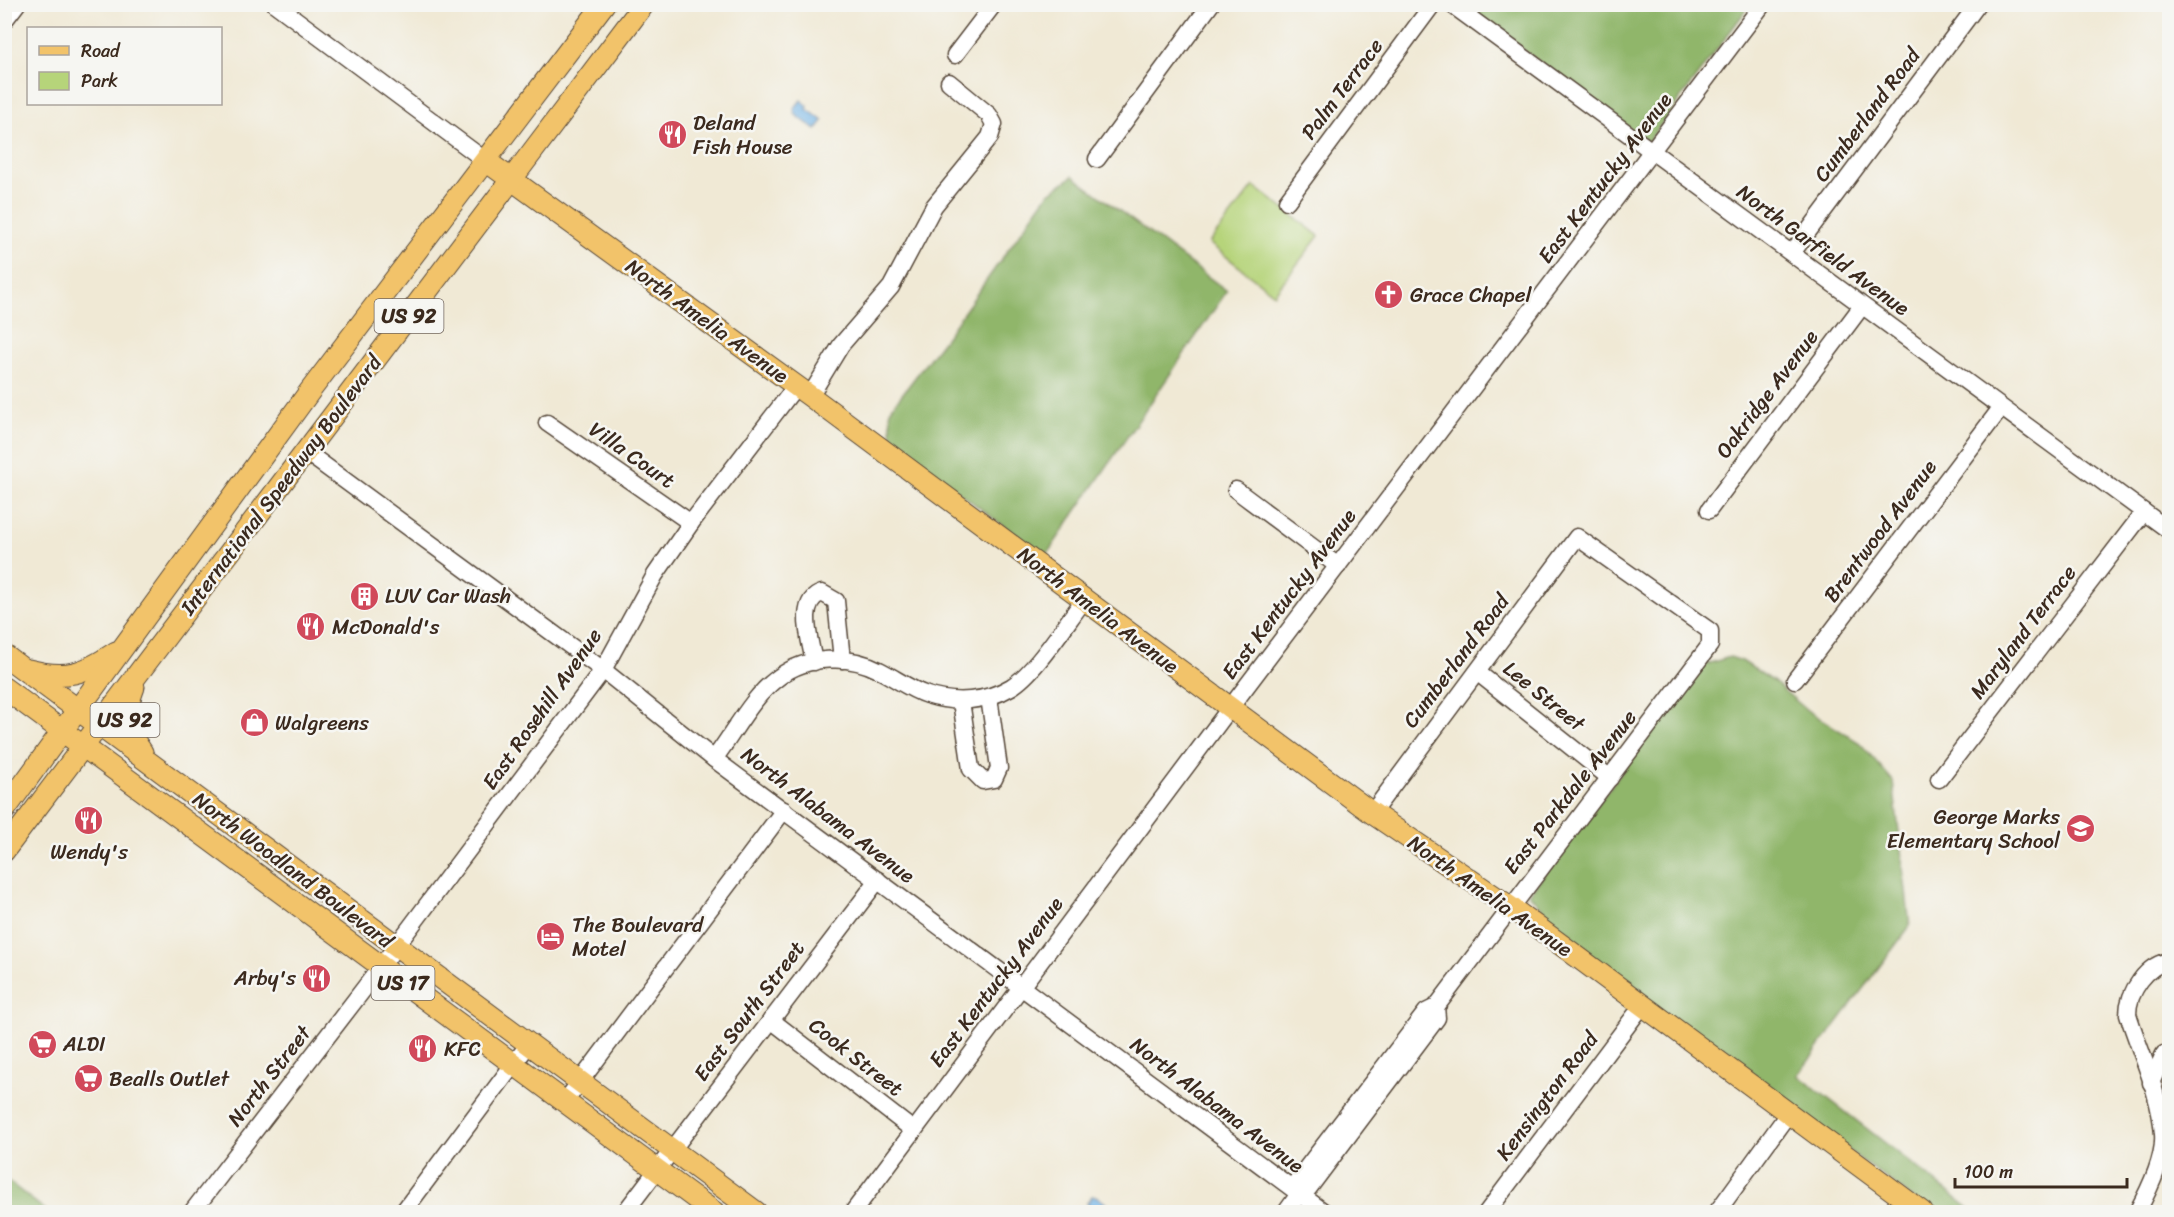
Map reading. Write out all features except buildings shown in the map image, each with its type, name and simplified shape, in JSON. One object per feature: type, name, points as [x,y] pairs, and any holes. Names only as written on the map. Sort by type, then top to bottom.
[{"type":"main road","name":"International Speedway Boulevard","points":[[4,811],[310,391],[604,4]]},
{"type":"main road","name":"International Speedway Boulevard","points":[[4,851],[12,826],[82,746],[139,673],[644,4]]},
{"type":"main road","name":"North Amelia Avenue","points":[[486,161],[803,391],[1372,813],[1510,907],[1923,1212]]},
{"type":"main road","points":[[306,452],[301,439],[301,422],[310,391]]},
{"type":"main road","points":[[13,662],[50,676],[74,675],[90,669],[126,645]]},
{"type":"main road","name":"North Woodland Boulevard","points":[[13,662],[395,948],[756,1212]]},
{"type":"main road","name":"US 92","points":[[139,673],[126,710],[125,720],[130,734],[149,762]]},
{"type":"main road","name":"North Woodland Boulevard","points":[[4,688],[714,1212]]},
{"type":"street","points":[[4,21],[17,4]]},
{"type":"street","name":"North Amelia Avenue","points":[[275,4],[486,161]]},
{"type":"street","points":[[955,55],[994,4]]},
{"type":"street","points":[[1097,159],[1211,4]]},
{"type":"street","name":"Palm Terrace","points":[[1287,201],[1433,4]]},
{"type":"street","name":"North Garfield Avenue","points":[[1451,4],[2169,531]]},
{"type":"street","name":"East Kentucky Avenue","points":[[853,1212],[1020,986],[1764,4]]},
{"type":"street","name":"Cumberland Road","points":[[1792,253],[1978,4]]},
{"type":"street","name":"East Rosehill Avenue","points":[[381,966],[603,670],[655,575],[691,523],[891,287],[934,206],[990,137],[994,124],[989,115],[949,82]]},
{"type":"street","name":"Oakridge Avenue","points":[[1709,510],[1862,306]]},
{"type":"street","name":"Brentwood Avenue","points":[[1795,680],[2001,408]]},
{"type":"street","name":"Villa Court","points":[[547,423],[691,523]]},
{"type":"street","name":"North Alabama Avenue","points":[[306,452],[603,670],[714,759],[1324,1212]]},
{"type":"street","points":[[1236,490],[1338,566]]},
{"type":"street","name":"Maryland Terrace","points":[[1939,779],[2144,512]]},
{"type":"street","name":"Cumberland Road","points":[[1372,813],[1577,537]]},
{"type":"street","name":"East Parkdale Avenue","points":[[1286,1212],[1299,1194],[1298,1179],[1426,1012],[1436,1007],[1710,645],[1710,631],[1577,537]]},
{"type":"street","points":[[814,662],[807,615],[808,605],[812,598],[822,593],[836,601],[842,660]]},
{"type":"street","points":[[714,759],[764,691],[780,676],[814,662],[842,660],[876,668],[925,695],[961,701],[989,697],[1012,687],[1026,676],[1084,600]]},
{"type":"street","name":"Lee Street","points":[[1477,672],[1610,778]]},
{"type":"street","points":[[961,701],[971,769],[983,781],[994,779],[999,768],[989,697]]},
{"type":"street","points":[[564,1102],[784,810]]},
{"type":"street","points":[[241,863],[257,843]]},
{"type":"street","name":"East South Street","points":[[625,1212],[878,880]]},
{"type":"street","points":[[2137,1212],[2153,1178],[2163,1136],[2151,1083],[2128,1014],[2128,1004],[2133,993],[2151,969],[2157,964],[2169,961]]},
{"type":"street","name":"North Street","points":[[192,1212],[381,966]]},
{"type":"street","name":"Kensington Road","points":[[1487,1212],[1642,1006]]},
{"type":"street","name":"Cook Street","points":[[771,1020],[913,1130]]},
{"type":"street","points":[[403,1212],[528,1045]]},
{"type":"street","points":[[2141,1051],[2167,1052],[2151,1083]]},
{"type":"street","points":[[1717,1212],[1788,1114]]},
{"type":"green space","points":[[1462,5],[1750,5],[1648,142]]},
{"type":"green space","points":[[1073,176],[1227,291],[1045,557],[892,442],[890,410],[946,337],[1048,194]]},
{"type":"green space","points":[[1254,186],[1319,236],[1274,294],[1209,243]]},
{"type":"green space","points":[[1730,657],[1742,661],[1773,681],[1808,711],[1860,743],[1893,781],[1910,926],[1798,1075],[1974,1212],[1933,1212],[1929,1210],[1584,955],[1529,894],[1703,665]]},
{"type":"green space","points":[[5,1179],[48,1212],[5,1212]]},
{"type":"water","points":[[801,100],[808,106],[807,109],[823,121],[816,130],[796,115],[794,109]]},
{"type":"water","points":[[1092,1196],[1096,1196],[1112,1208],[1112,1212],[1093,1211],[1087,1203]]},
{"type":"place","name":"Deland Fish House","points":[[672,135]]},
{"type":"place","name":"Grace Chapel","points":[[1389,295]]},
{"type":"place","name":"LUV Car Wash","points":[[364,596]]},
{"type":"place","name":"McDonald's","points":[[311,627]]},
{"type":"place","name":"Walgreens","points":[[254,723]]},
{"type":"place","name":"Wendy's","points":[[89,821]]},
{"type":"place","name":"George Marks Elementary School","points":[[2081,829]]},
{"type":"place","name":"The Boulevard Motel","points":[[551,937]]},
{"type":"place","name":"Arby's","points":[[317,978]]},
{"type":"place","name":"ALDI","points":[[42,1044]]},
{"type":"place","name":"KFC","points":[[423,1049]]},
{"type":"place","name":"Bealls Outlet","points":[[88,1079]]}]
